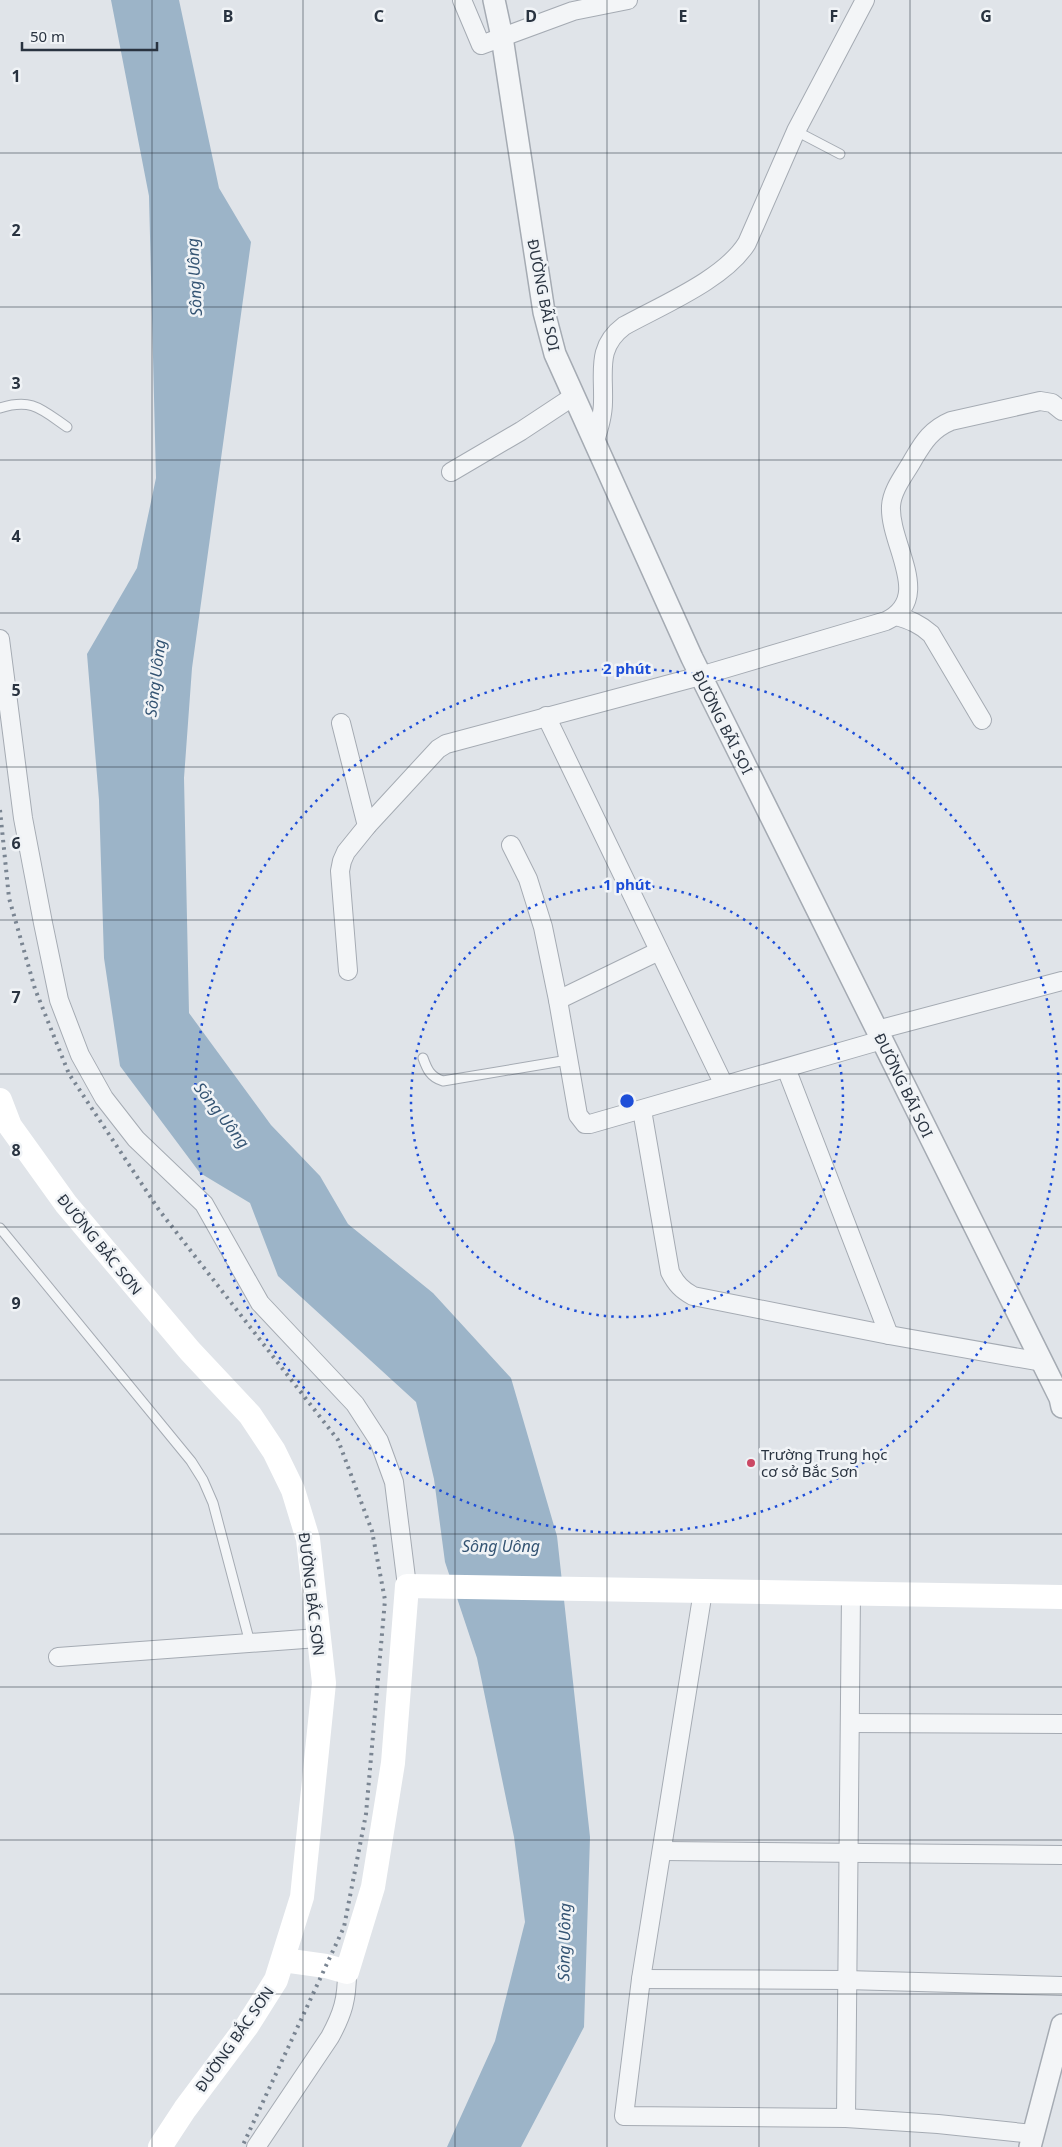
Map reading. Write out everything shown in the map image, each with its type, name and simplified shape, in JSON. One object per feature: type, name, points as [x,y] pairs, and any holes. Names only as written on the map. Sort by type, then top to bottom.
[{"type":"main road","name":"ĐƯỜNG BẮC SƠN","points":[[0,1100],[10,1126],[66,1204],[190,1351],[250,1415],[274,1451],[293,1490],[308,1539],[324,1684],[302,1898],[276,1980],[247,2026],[185,2109],[160,2147]]},
{"type":"main road","points":[[282,1960],[326,1966],[347,1972],[373,1887],[392,1763],[414,1586],[1062,1597]]},
{"type":"street","points":[[462,0],[481,45],[573,6],[628,0]]},
{"type":"street","name":"ĐƯỜNG BÃI SOI","points":[[494,0],[502,37],[547,325],[555,354],[700,676],[1060,1398],[1062,1407]]},
{"type":"street","points":[[595,441],[603,404],[602,363],[608,342],[624,326],[716,275],[740,255],[796,131],[865,0]]},
{"type":"street","points":[[451,472],[513,436],[574,396]]},
{"type":"street","points":[[348,971],[340,872],[342,861],[346,852],[367,826],[438,749],[446,744],[546,716],[700,676],[886,621],[896,616],[907,603],[909,586],[892,518],[891,505],[894,493],[925,440],[940,426],[951,421],[1040,401],[1052,403],[1062,411]]},
{"type":"street","points":[[896,616],[921,625],[931,634],[982,720]]},
{"type":"street","points":[[0,639],[22,818],[59,1000],[80,1054],[104,1098],[136,1139],[204,1204],[260,1303],[355,1404],[379,1441],[394,1482],[414,1586]]},
{"type":"street","points":[[546,716],[724,1085]]},
{"type":"street","points":[[340,723],[367,826]]},
{"type":"street","points":[[511,845],[537,902],[558,1000],[578,1116],[581,1121],[590,1124],[786,1068],[880,1035],[1062,981]]},
{"type":"street","points":[[558,1000],[659,951]]},
{"type":"street","points":[[786,1068],[889,1335]]},
{"type":"street","points":[[642,1110],[670,1272],[675,1282],[683,1290],[693,1296],[889,1335],[1042,1362]]},
{"type":"street","points":[[703,1592],[641,1979],[624,2116],[846,2118],[938,2124],[1032,2140],[1062,2025]]},
{"type":"street","points":[[846,2118],[851,1594]]},
{"type":"street","points":[[58,1657],[318,1638]]},
{"type":"street","points":[[850,1723],[1062,1724]]},
{"type":"street","points":[[663,1851],[1062,1855]]},
{"type":"street","points":[[256,2147],[339,2020],[346,2001],[347,1972]]},
{"type":"street","points":[[641,1979],[846,1980],[1062,1986]]},
{"type":"lane","points":[[796,131],[840,154]]},
{"type":"lane","points":[[0,408],[15,403],[26,403],[40,409],[67,427]]},
{"type":"lane","points":[[423,1058],[430,1074],[436,1079],[443,1081],[568,1060]]},
{"type":"lane","points":[[0,1228],[191,1461],[203,1480],[213,1503],[250,1643]]},
{"type":"water","name":"Sông Uông","points":[[111,0],[179,0],[219,188],[251,242],[192,668],[184,778],[189,1013],[271,1125],[320,1176],[348,1224],[433,1293],[511,1378],[557,1536],[590,1837],[584,2027],[521,2147],[447,2147],[495,2041],[525,1922],[514,1837],[477,1658],[445,1562],[434,1479],[416,1402],[278,1276],[250,1203],[200,1173],[120,1066],[104,958],[99,800],[87,654],[137,568],[156,478],[149,196]]},
{"type":"railway","points":[[0,810],[9,898],[35,989],[69,1074],[159,1210],[338,1440],[372,1531],[385,1600],[366,1814],[344,1927],[242,2147]]},
{"type":"place","name":"Trường Trung học cơ sở Bắc Sơn","points":[[751,1463]]}]
